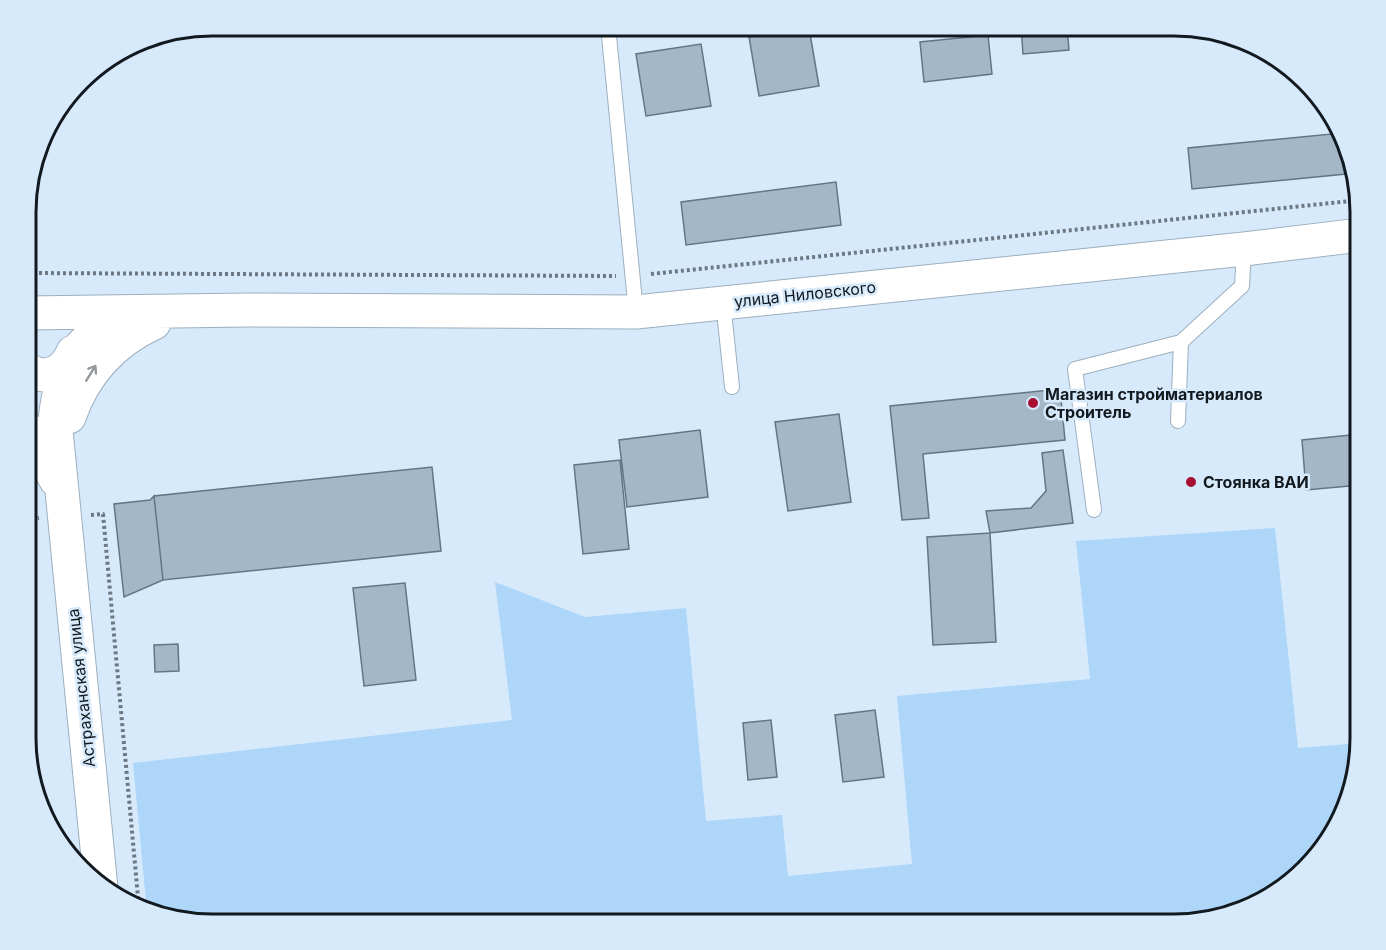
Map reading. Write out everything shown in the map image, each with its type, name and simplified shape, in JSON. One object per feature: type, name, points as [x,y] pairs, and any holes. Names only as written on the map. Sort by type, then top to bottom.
[{"type":"street","name":"улица Ниловского","points":[[248,310],[636,312],[1244,249],[1350,235]]},
{"type":"street","points":[[36,315],[248,310]]},
{"type":"street","points":[[62,502],[66,425],[73,406],[97,364],[140,329],[161,320],[248,310]]},
{"type":"street","points":[[36,374],[48,375],[59,372],[85,340],[102,327],[144,313]]},
{"type":"street","points":[[36,315],[59,318],[73,335],[74,350],[58,392],[55,420],[62,502]]},
{"type":"street","points":[[36,403],[44,423],[62,502]]},
{"type":"street","points":[[36,448],[62,502]]},
{"type":"street","name":"Астраханская улица","points":[[62,502],[99,873]]},
{"type":"lane","points":[[609,36],[636,312]]},
{"type":"lane","points":[[1095,510],[1075,369],[1180,342],[1242,286],[1244,249]]},
{"type":"lane","points":[[723,302],[732,387]]},
{"type":"lane","points":[[1178,421],[1180,342]]},
{"type":"path","points":[[36,273],[632,276],[1350,201]]},
{"type":"path","points":[[36,516],[62,502],[103,514],[139,898]]},
{"type":"shaded area","points":[[1275,528],[1298,748],[1350,744],[1350,750],[1341,795],[1332,816],[1314,845],[1290,870],[1252,896],[1220,908],[1174,914],[200,914],[177,911],[146,901],[133,763],[512,720],[495,582],[585,617],[686,608],[706,821],[782,815],[788,876],[912,864],[897,696],[1090,679],[1076,541]]},
{"type":"building","points":[[810,36],[819,86],[759,96],[749,37]]},
{"type":"building","points":[[988,36],[992,74],[924,82],[920,42]]},
{"type":"building","points":[[1022,36],[1068,36],[1069,50],[1023,54]]},
{"type":"building","points":[[701,44],[711,106],[646,116],[636,54]]},
{"type":"building","points":[[1332,134],[1346,174],[1192,189],[1188,148]]},
{"type":"building","points":[[836,182],[841,225],[686,245],[681,202]]},
{"type":"building","points":[[1060,389],[1065,440],[923,454],[929,518],[902,520],[890,406]]},
{"type":"building","points":[[839,414],[851,502],[788,511],[775,422]]},
{"type":"building","points":[[700,430],[708,497],[627,507],[619,440]]},
{"type":"building","points":[[1350,435],[1350,486],[1306,490],[1302,440]]},
{"type":"building","points":[[1063,450],[1073,523],[990,533],[986,511],[1031,508],[1046,491],[1042,453]]},
{"type":"building","points":[[620,460],[629,549],[583,554],[574,465]]},
{"type":"building","points":[[432,467],[441,551],[163,580],[154,496]]},
{"type":"building","points":[[154,496],[163,580],[124,597],[114,504],[150,500]]},
{"type":"building","points":[[990,533],[996,642],[933,645],[927,537]]},
{"type":"building","points":[[405,583],[416,680],[364,686],[353,588]]},
{"type":"building","points":[[178,644],[179,671],[155,672],[154,645]]},
{"type":"building","points":[[875,710],[884,777],[843,782],[835,715]]},
{"type":"building","points":[[771,720],[777,777],[748,780],[743,723]]},
{"type":"place","name":"Магазин стройматериалов Строитель","points":[[1033,403]]},
{"type":"place","name":"Стоянка ВАИ","points":[[1191,482]]}]
